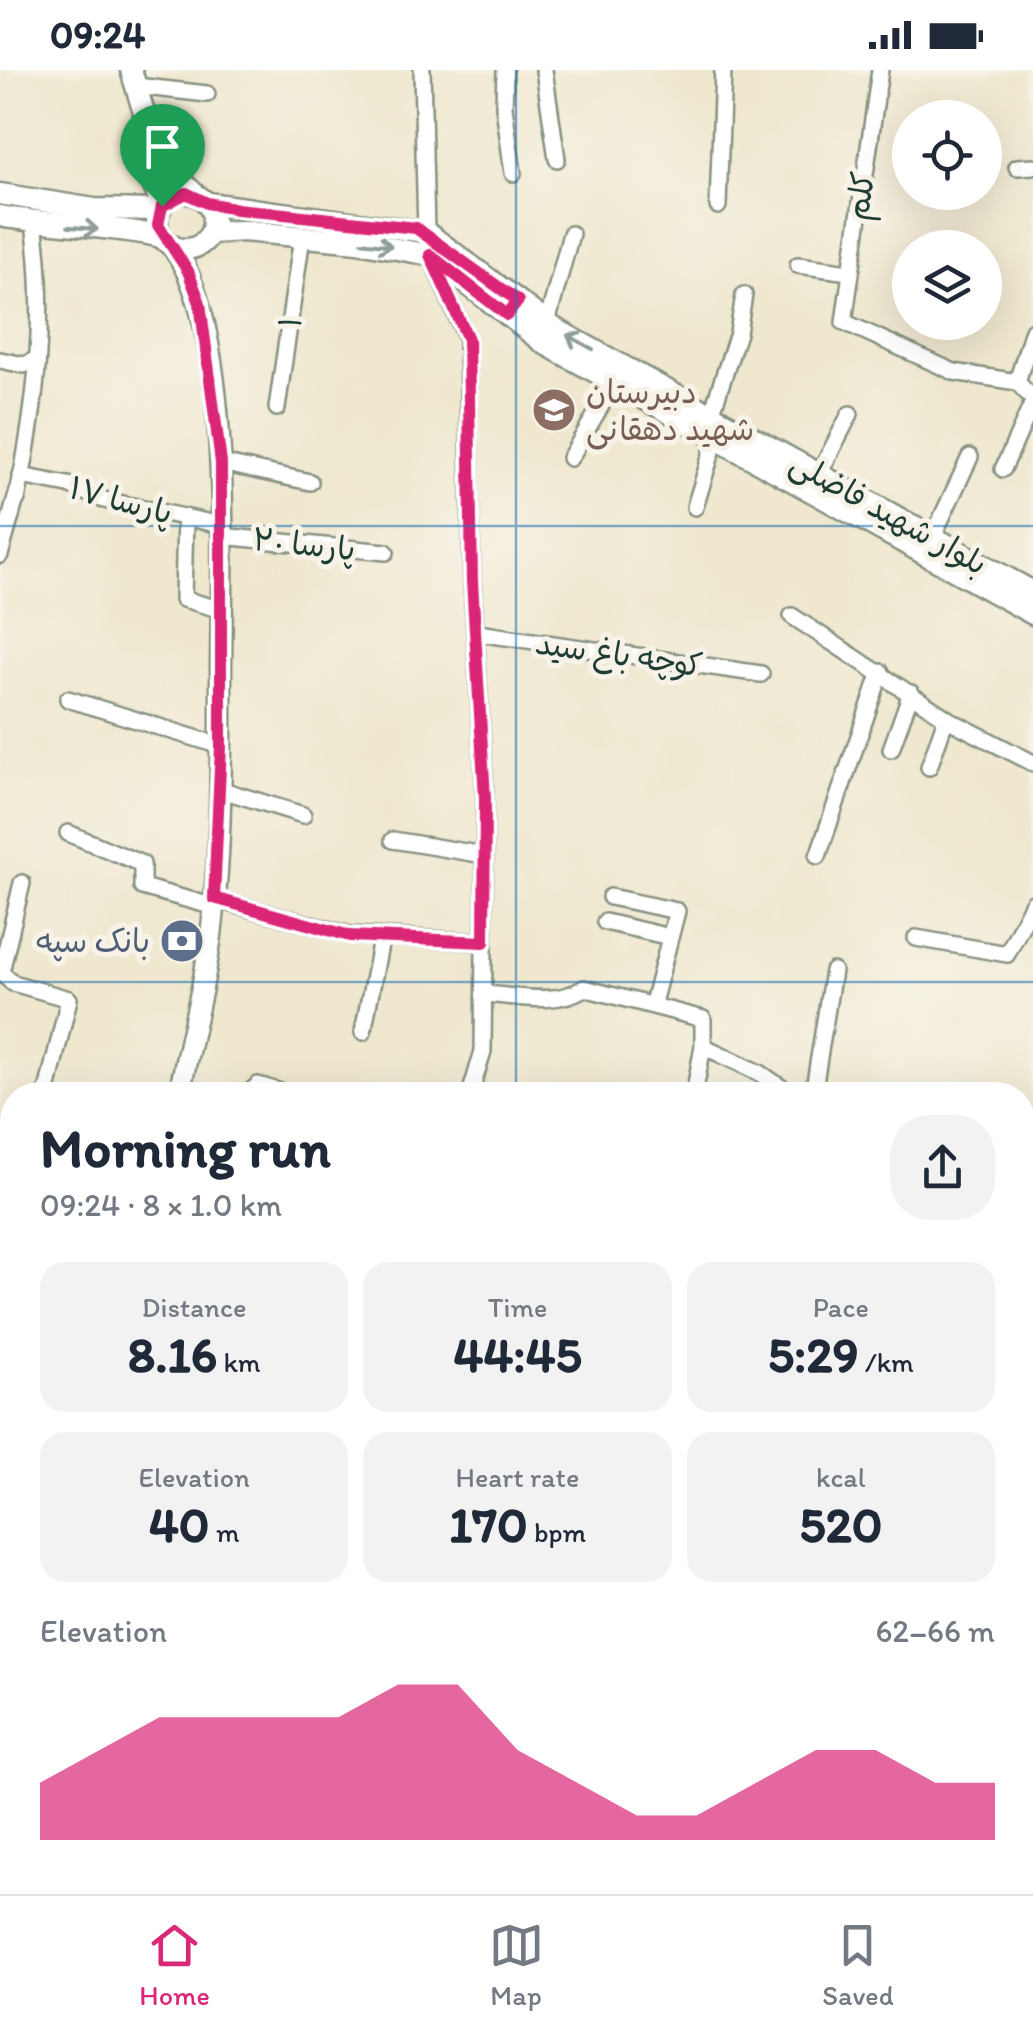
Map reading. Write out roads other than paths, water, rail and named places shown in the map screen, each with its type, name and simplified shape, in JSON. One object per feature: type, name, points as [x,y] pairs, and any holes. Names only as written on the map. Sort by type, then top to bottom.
[{"type":"main road","points":[[133,78],[158,159],[154,186],[161,208],[158,225],[200,303]]},
{"type":"main road","points":[[158,159],[201,199],[213,218],[200,303],[221,463],[221,746],[214,903],[181,1082]]},
{"type":"main road","points":[[0,194],[94,209],[161,208],[177,194],[201,199]]},
{"type":"main road","name":"بلوار شهید فاضلی","points":[[201,199],[426,232],[513,308],[545,344],[1033,614]]},
{"type":"main road","points":[[0,216],[34,223],[147,231],[189,249],[208,237]]},
{"type":"main road","name":"بلوار شهید فاضلی","points":[[208,237],[243,231],[410,248],[430,255],[513,308],[547,323],[1033,592]]},
{"type":"street","points":[[412,70],[422,96]]},
{"type":"street","points":[[422,70],[426,232]]},
{"type":"street","points":[[505,70],[504,107],[514,173]]},
{"type":"street","points":[[544,70],[557,159]]},
{"type":"street","points":[[718,206],[723,70]]},
{"type":"street","name":"کلم","points":[[880,70],[844,322],[954,372],[1017,382]]},
{"type":"street","points":[[133,78],[206,94]]},
{"type":"street","points":[[0,555],[34,414],[43,288],[34,223]]},
{"type":"street","points":[[547,323],[571,234]]},
{"type":"street","name":"۱","points":[[277,408],[302,236]]},
{"type":"street","points":[[430,255],[468,339],[472,581],[478,633],[484,855],[483,1051],[474,1082]]},
{"type":"street","points":[[798,265],[849,272]]},
{"type":"street","points":[[712,415],[738,333],[744,295]]},
{"type":"street","points":[[1003,469],[1033,400],[1017,382],[1033,330]]},
{"type":"street","points":[[0,360],[24,365],[37,359]]},
{"type":"street","points":[[570,458],[615,382]]},
{"type":"street","points":[[819,474],[850,414]]},
{"type":"street","points":[[696,507],[716,438]]},
{"type":"street","points":[[934,536],[970,457]]},
{"type":"street","points":[[221,463],[310,482]]},
{"type":"street","name":"پارسا ۱۷","points":[[19,487],[186,517],[221,530]]},
{"type":"street","points":[[186,517],[183,599],[222,610]]},
{"type":"street","name":"پارسا ۲۰","points":[[221,530],[386,552]]},
{"type":"street","points":[[792,616],[946,718],[1033,763]]},
{"type":"street","name":"کوچه باغ سید","points":[[478,633],[760,674]]},
{"type":"street","points":[[818,856],[881,672]]},
{"type":"street","points":[[891,749],[911,693]]},
{"type":"street","points":[[68,698],[221,746]]},
{"type":"street","points":[[929,767],[946,718]]},
{"type":"street","points":[[220,789],[303,815]]},
{"type":"street","points":[[68,833],[142,864],[142,887],[380,940],[484,942]]},
{"type":"street","points":[[393,840],[484,855]]},
{"type":"street","points":[[22,883],[1,972],[13,983],[69,999],[49,1082]]},
{"type":"street","points":[[610,897],[677,910],[654,1003]]},
{"type":"street","points":[[916,938],[1008,954],[1033,904]]},
{"type":"street","points":[[605,922],[670,936]]},
{"type":"street","points":[[362,1032],[380,940]]},
{"type":"street","points":[[815,1082],[832,971]]},
{"type":"street","points":[[485,994],[546,998],[572,996],[584,988],[654,1003],[703,1020],[704,1046],[697,1082]]},
{"type":"street","points":[[704,1046],[773,1082]]},
{"type":"place","name":"دبیرستان شهید دهقانی","points":[[554,410]]},
{"type":"place","name":"بانک سپه","points":[[182,941]]}]
